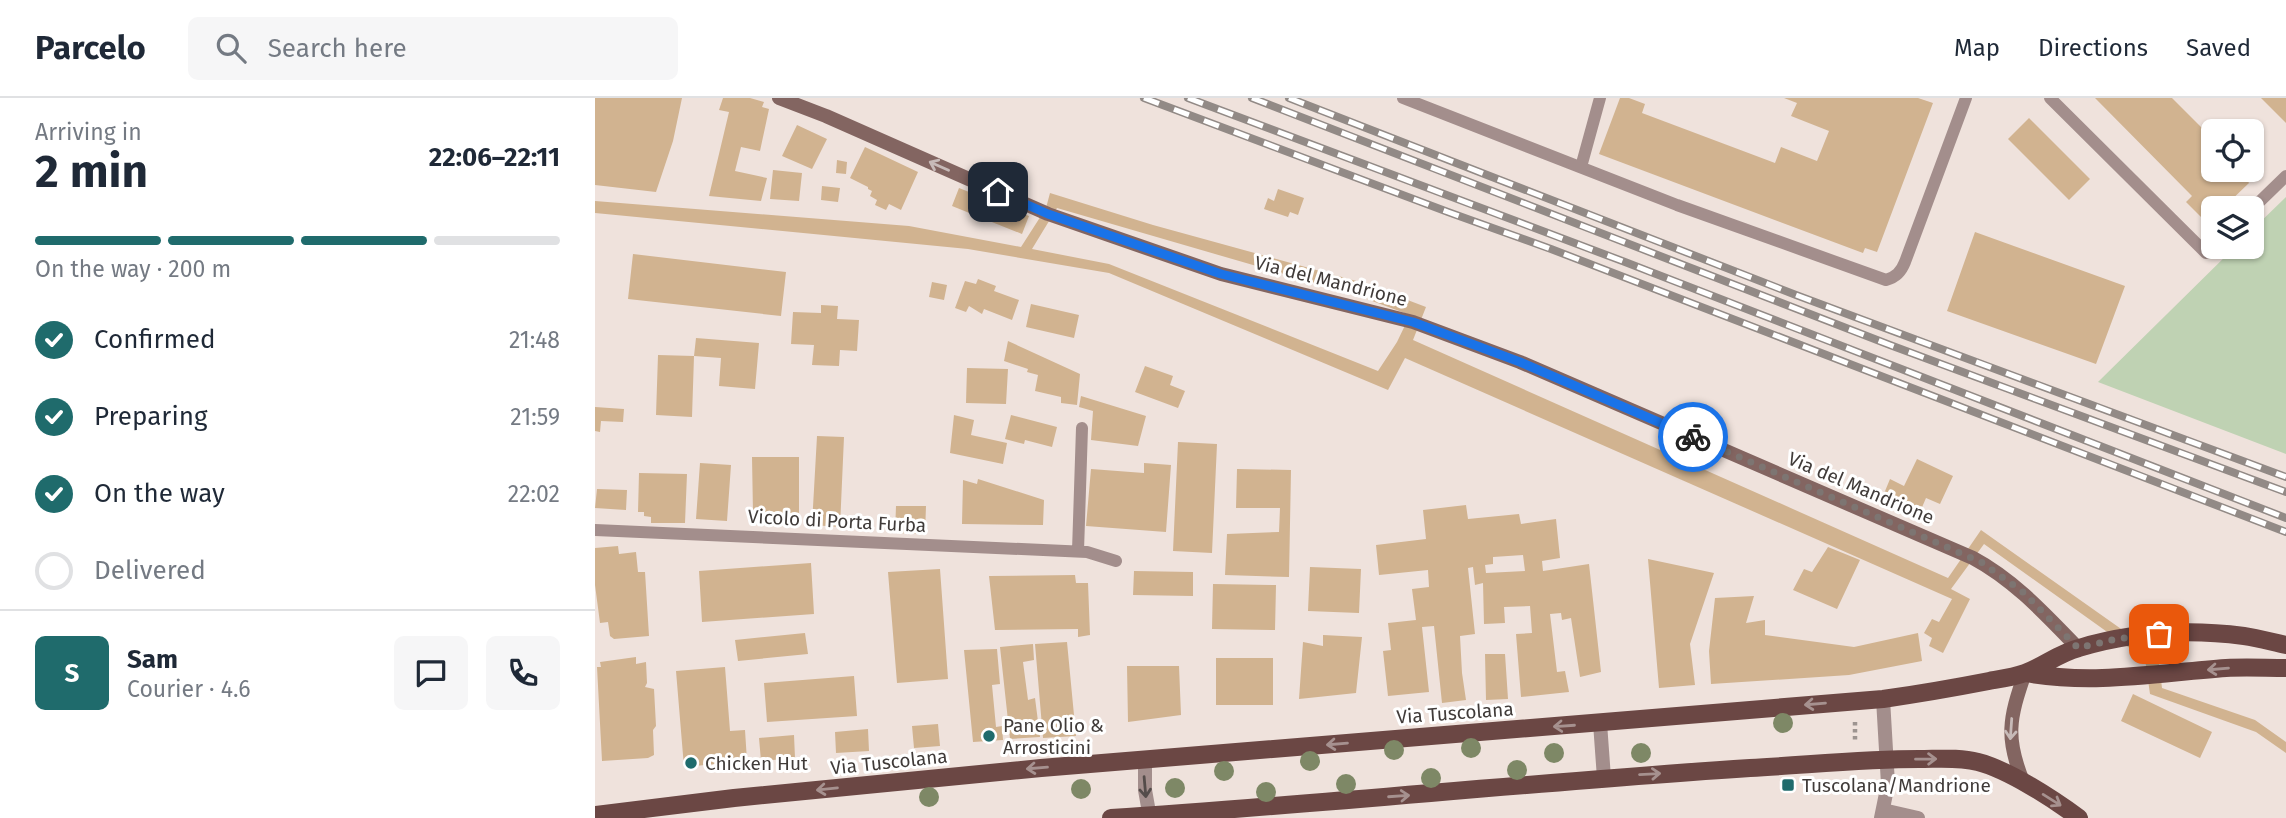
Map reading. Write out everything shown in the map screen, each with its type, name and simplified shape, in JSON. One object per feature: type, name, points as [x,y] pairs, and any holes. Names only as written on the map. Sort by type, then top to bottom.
[{"type":"main road","name":"Via Tuscolana","points":[[595,815],[734,798],[1145,759],[1883,699],[1934,692],[2025,673],[2078,648],[2116,639],[2159,634],[2198,632],[2246,636],[2286,645]]},
{"type":"main road","name":"Via Tuscolana","points":[[2025,673],[2059,679],[2090,680],[2230,668],[2286,668]]},
{"type":"main road","points":[[1111,818],[1150,817],[1604,778],[1887,759],[1940,758],[1978,762],[1994,768],[2079,818]]},
{"type":"street","name":"Via del Mandrione","points":[[779,98],[1048,214],[1221,274],[1413,322],[1532,368],[1973,558],[2023,592],[2078,648]]},
{"type":"street","points":[[2024,784],[2010,739],[2014,706],[2025,673]]},
{"type":"street","points":[[1883,699],[1888,784],[1882,814],[1918,818]]},
{"type":"street","points":[[1600,723],[1604,778]]},
{"type":"street","points":[[1145,759],[1145,790],[1150,817]]},
{"type":"lane","points":[[1403,98],[1886,280],[1901,272],[1966,98]]},
{"type":"lane","points":[[1581,167],[1599,98]]},
{"type":"lane","points":[[2050,98],[2201,248]]},
{"type":"lane","points":[[2264,197],[2286,176]]},
{"type":"lane","points":[[1078,551],[1082,428]]},
{"type":"lane","name":"Vicolo di Porta Furba","points":[[595,530],[1078,551],[1098,554],[1116,561]]},
{"type":"path","points":[[1854,718],[1855,748]]},
{"type":"green space","points":[[2286,197],[2286,454],[2098,382],[2223,259],[2264,259],[2264,218]]},
{"type":"building","points":[[595,98],[682,98],[673,141],[656,192],[595,185]]},
{"type":"building","points":[[723,98],[750,98],[764,102],[762,107],[769,109],[760,151],[741,147],[735,171],[767,178],[761,201],[709,196],[729,112],[719,110]]},
{"type":"building","points":[[1620,98],[1629,98],[1645,104],[1642,113],[1775,163],[1781,147],[1817,161],[1829,131],[1791,116],[1797,103],[1784,98],[1918,98],[1933,103],[1877,252],[1865,248],[1863,253],[1599,154]]},
{"type":"building","points":[[2095,98],[2172,98],[2201,127],[2201,182],[2249,183],[2235,196],[2201,196],[2201,217],[2186,202],[2192,196]]},
{"type":"building","points":[[2261,98],[2286,98],[2286,123]]},
{"type":"building","points":[[2029,118],[2090,179],[2069,200],[2008,139]]},
{"type":"building","points":[[797,125],[827,139],[812,169],[782,156]]},
{"type":"building","points":[[865,147],[918,172],[901,210],[889,204],[886,210],[875,205],[877,200],[870,196],[872,191],[850,178]]},
{"type":"building","points":[[837,160],[847,162],[846,174],[836,173]]},
{"type":"building","points":[[773,170],[802,173],[799,201],[770,199]]},
{"type":"building","points":[[822,186],[840,188],[838,202],[821,200]]},
{"type":"building","points":[[959,188],[1029,216],[1022,234],[952,206]]},
{"type":"building","points":[[1278,189],[1304,198],[1298,215],[1290,212],[1288,217],[1264,209],[1268,198],[1274,201]]},
{"type":"building","points":[[1050,193],[1153,225],[1360,282],[1426,307],[1413,340],[1948,578],[1981,530],[2158,655],[2162,688],[2255,720],[2286,742],[2286,753],[2256,732],[2150,694],[2145,659],[1984,544],[1951,589],[1970,599],[1943,653],[1929,646],[1932,638],[1924,633],[1932,619],[1939,622],[1952,599],[1405,358],[1388,390],[1109,273],[968,249],[595,213],[595,201],[909,226],[1021,247],[1046,208]],"holes":[[[1057,208],[1356,295],[1410,315],[1397,342],[1378,371],[1109,264],[1032,249]]]},
{"type":"building","points":[[1975,232],[2125,286],[2096,364],[1947,311]]},
{"type":"building","points":[[633,254],[786,272],[781,316],[628,299]]},
{"type":"building","points":[[978,279],[996,286],[994,291],[1019,300],[1012,320],[984,309],[982,314],[969,306],[966,312],[955,308],[965,281],[976,284]]},
{"type":"building","points":[[932,282],[947,285],[944,300],[929,297]]},
{"type":"building","points":[[1031,304],[1079,315],[1074,338],[1026,327]]},
{"type":"building","points":[[821,305],[838,306],[837,319],[859,320],[857,351],[840,350],[839,366],[812,365],[814,345],[791,344],[793,312],[821,313]]},
{"type":"building","points":[[696,338],[759,343],[755,389],[719,386],[721,358],[694,356]]},
{"type":"building","points":[[1008,341],[1080,374],[1077,405],[1061,403],[1061,397],[1035,391],[1038,375],[1004,361]]},
{"type":"building","points":[[658,355],[694,356],[692,417],[656,415]]},
{"type":"building","points":[[1145,366],[1173,376],[1170,385],[1185,391],[1178,408],[1135,392]]},
{"type":"building","points":[[967,368],[1008,369],[1006,404],[966,403]]},
{"type":"building","points":[[1081,396],[1146,416],[1138,446],[1091,440],[1093,411],[1079,407]]},
{"type":"building","points":[[595,407],[624,409],[623,422],[601,421],[600,432],[595,431]]},
{"type":"building","points":[[954,415],[974,420],[971,435],[1007,443],[1003,464],[950,453]]},
{"type":"building","points":[[1011,415],[1057,427],[1052,447],[1025,440],[1024,444],[1005,439]]},
{"type":"building","points":[[817,436],[844,437],[840,527],[812,525]]},
{"type":"building","points":[[1178,442],[1217,444],[1212,553],[1173,551]]},
{"type":"building","points":[[752,457],[799,457],[799,513],[753,513]]},
{"type":"building","points":[[1917,459],[1953,476],[1940,504],[1926,498],[1920,512],[1883,496],[1890,479],[1904,486]]},
{"type":"building","points":[[700,463],[731,465],[727,521],[696,519]]},
{"type":"building","points":[[1144,463],[1171,465],[1166,532],[1086,526],[1091,469],[1144,473]]},
{"type":"building","points":[[1237,469],[1291,470],[1289,577],[1225,575],[1227,534],[1279,532],[1280,508],[1236,508]]},
{"type":"building","points":[[639,473],[687,474],[685,523],[651,523],[651,517],[644,516],[644,512],[638,512]]},
{"type":"building","points":[[978,479],[1044,500],[1043,525],[962,524],[963,480],[977,484]]},
{"type":"building","points":[[597,489],[627,490],[626,510],[595,508]]},
{"type":"building","points":[[1466,505],[1468,519],[1519,514],[1521,524],[1556,519],[1560,558],[1542,561],[1543,571],[1589,564],[1601,672],[1580,677],[1571,618],[1562,620],[1561,613],[1550,614],[1557,672],[1565,671],[1569,692],[1521,697],[1516,634],[1532,633],[1530,606],[1504,607],[1505,623],[1484,624],[1483,583],[1475,585],[1473,567],[1468,568],[1475,634],[1460,636],[1466,700],[1442,703],[1434,626],[1422,627],[1429,692],[1388,696],[1383,651],[1391,650],[1388,623],[1416,620],[1412,589],[1429,587],[1428,570],[1379,575],[1376,545],[1426,539],[1423,510]],"holes":[[[1523,555],[1525,571],[1486,573],[1485,565],[1493,564],[1493,557]]]},
{"type":"building","points":[[896,506],[926,506],[925,534],[895,533]]},
{"type":"building","points":[[618,546],[619,554],[636,552],[638,572],[645,572],[649,636],[614,639],[610,636],[608,622],[600,623],[595,585],[595,548]]},
{"type":"building","points":[[1828,547],[1860,560],[1837,609],[1793,590],[1804,569],[1812,572]]},
{"type":"building","points":[[1648,559],[1714,573],[1690,644],[1695,685],[1659,688]]},
{"type":"building","points":[[811,563],[814,614],[702,622],[699,571]]},
{"type":"building","points":[[1310,567],[1361,569],[1359,613],[1308,611]]},
{"type":"building","points":[[940,569],[948,679],[897,683],[888,572]]},
{"type":"building","points":[[1134,571],[1193,572],[1193,596],[1133,595]]},
{"type":"building","points":[[1075,575],[1076,583],[1088,583],[1090,635],[1078,637],[1078,629],[995,630],[989,576]]},
{"type":"building","points":[[1213,584],[1276,585],[1275,630],[1212,629]]},
{"type":"building","points":[[1754,596],[1746,623],[1765,620],[1765,635],[1854,647],[1918,633],[1922,661],[1849,675],[1711,684],[1709,651],[1715,598]]},
{"type":"building","points":[[805,633],[808,654],[738,661],[735,640]]},
{"type":"building","points":[[1323,635],[1362,637],[1356,693],[1299,699],[1303,642],[1323,646]]},
{"type":"building","points":[[1067,642],[1076,736],[1043,738],[1035,644]]},
{"type":"building","points":[[1033,644],[1034,660],[1023,662],[1028,700],[1035,698],[1040,737],[1010,739],[1000,647]]},
{"type":"building","points":[[997,649],[1000,684],[992,685],[996,727],[1002,726],[1003,740],[973,742],[964,650]]},
{"type":"building","points":[[1485,654],[1505,654],[1508,699],[1486,700]]},
{"type":"building","points":[[636,657],[636,664],[646,662],[645,687],[654,689],[654,755],[648,758],[602,761],[597,667],[601,667],[600,662]]},
{"type":"building","points":[[1216,658],[1273,658],[1273,705],[1216,705]]},
{"type":"building","points":[[1127,666],[1179,666],[1181,715],[1128,722]]},
{"type":"building","points":[[725,667],[730,731],[745,730],[747,761],[684,767],[676,671]]},
{"type":"building","points":[[854,676],[857,716],[767,722],[764,683]]},
{"type":"building","points":[[2133,694],[2212,732],[2200,758],[2121,721]]},
{"type":"building","points":[[938,724],[940,746],[914,748],[912,726]]},
{"type":"building","points":[[868,729],[869,751],[836,753],[835,732]]},
{"type":"building","points":[[794,735],[795,758],[761,761],[759,738]]},
{"type":"railway","points":[[1144,98],[1551,249],[2286,532]]},
{"type":"railway","points":[[1188,98],[1625,262],[2286,518]]},
{"type":"railway","points":[[1252,98],[1890,345],[2286,492]]},
{"type":"railway","points":[[1289,98],[1796,295],[2286,477]]},
{"type":"way so far","points":[[1693,437],[1981,562],[2023,592],[2078,648],[2116,639],[2159,634]]},
{"type":"place","name":"Pane Olio & Arrosticini","points":[[989,736]]},
{"type":"place","name":"Chicken Hut","points":[[691,763]]},
{"type":"place","name":"Tuscolana/Mandrione","points":[[1788,785]]},
{"type":"route","points":[[998,192],[1048,214],[1221,274],[1413,322],[1520,362],[1693,437]]}]
